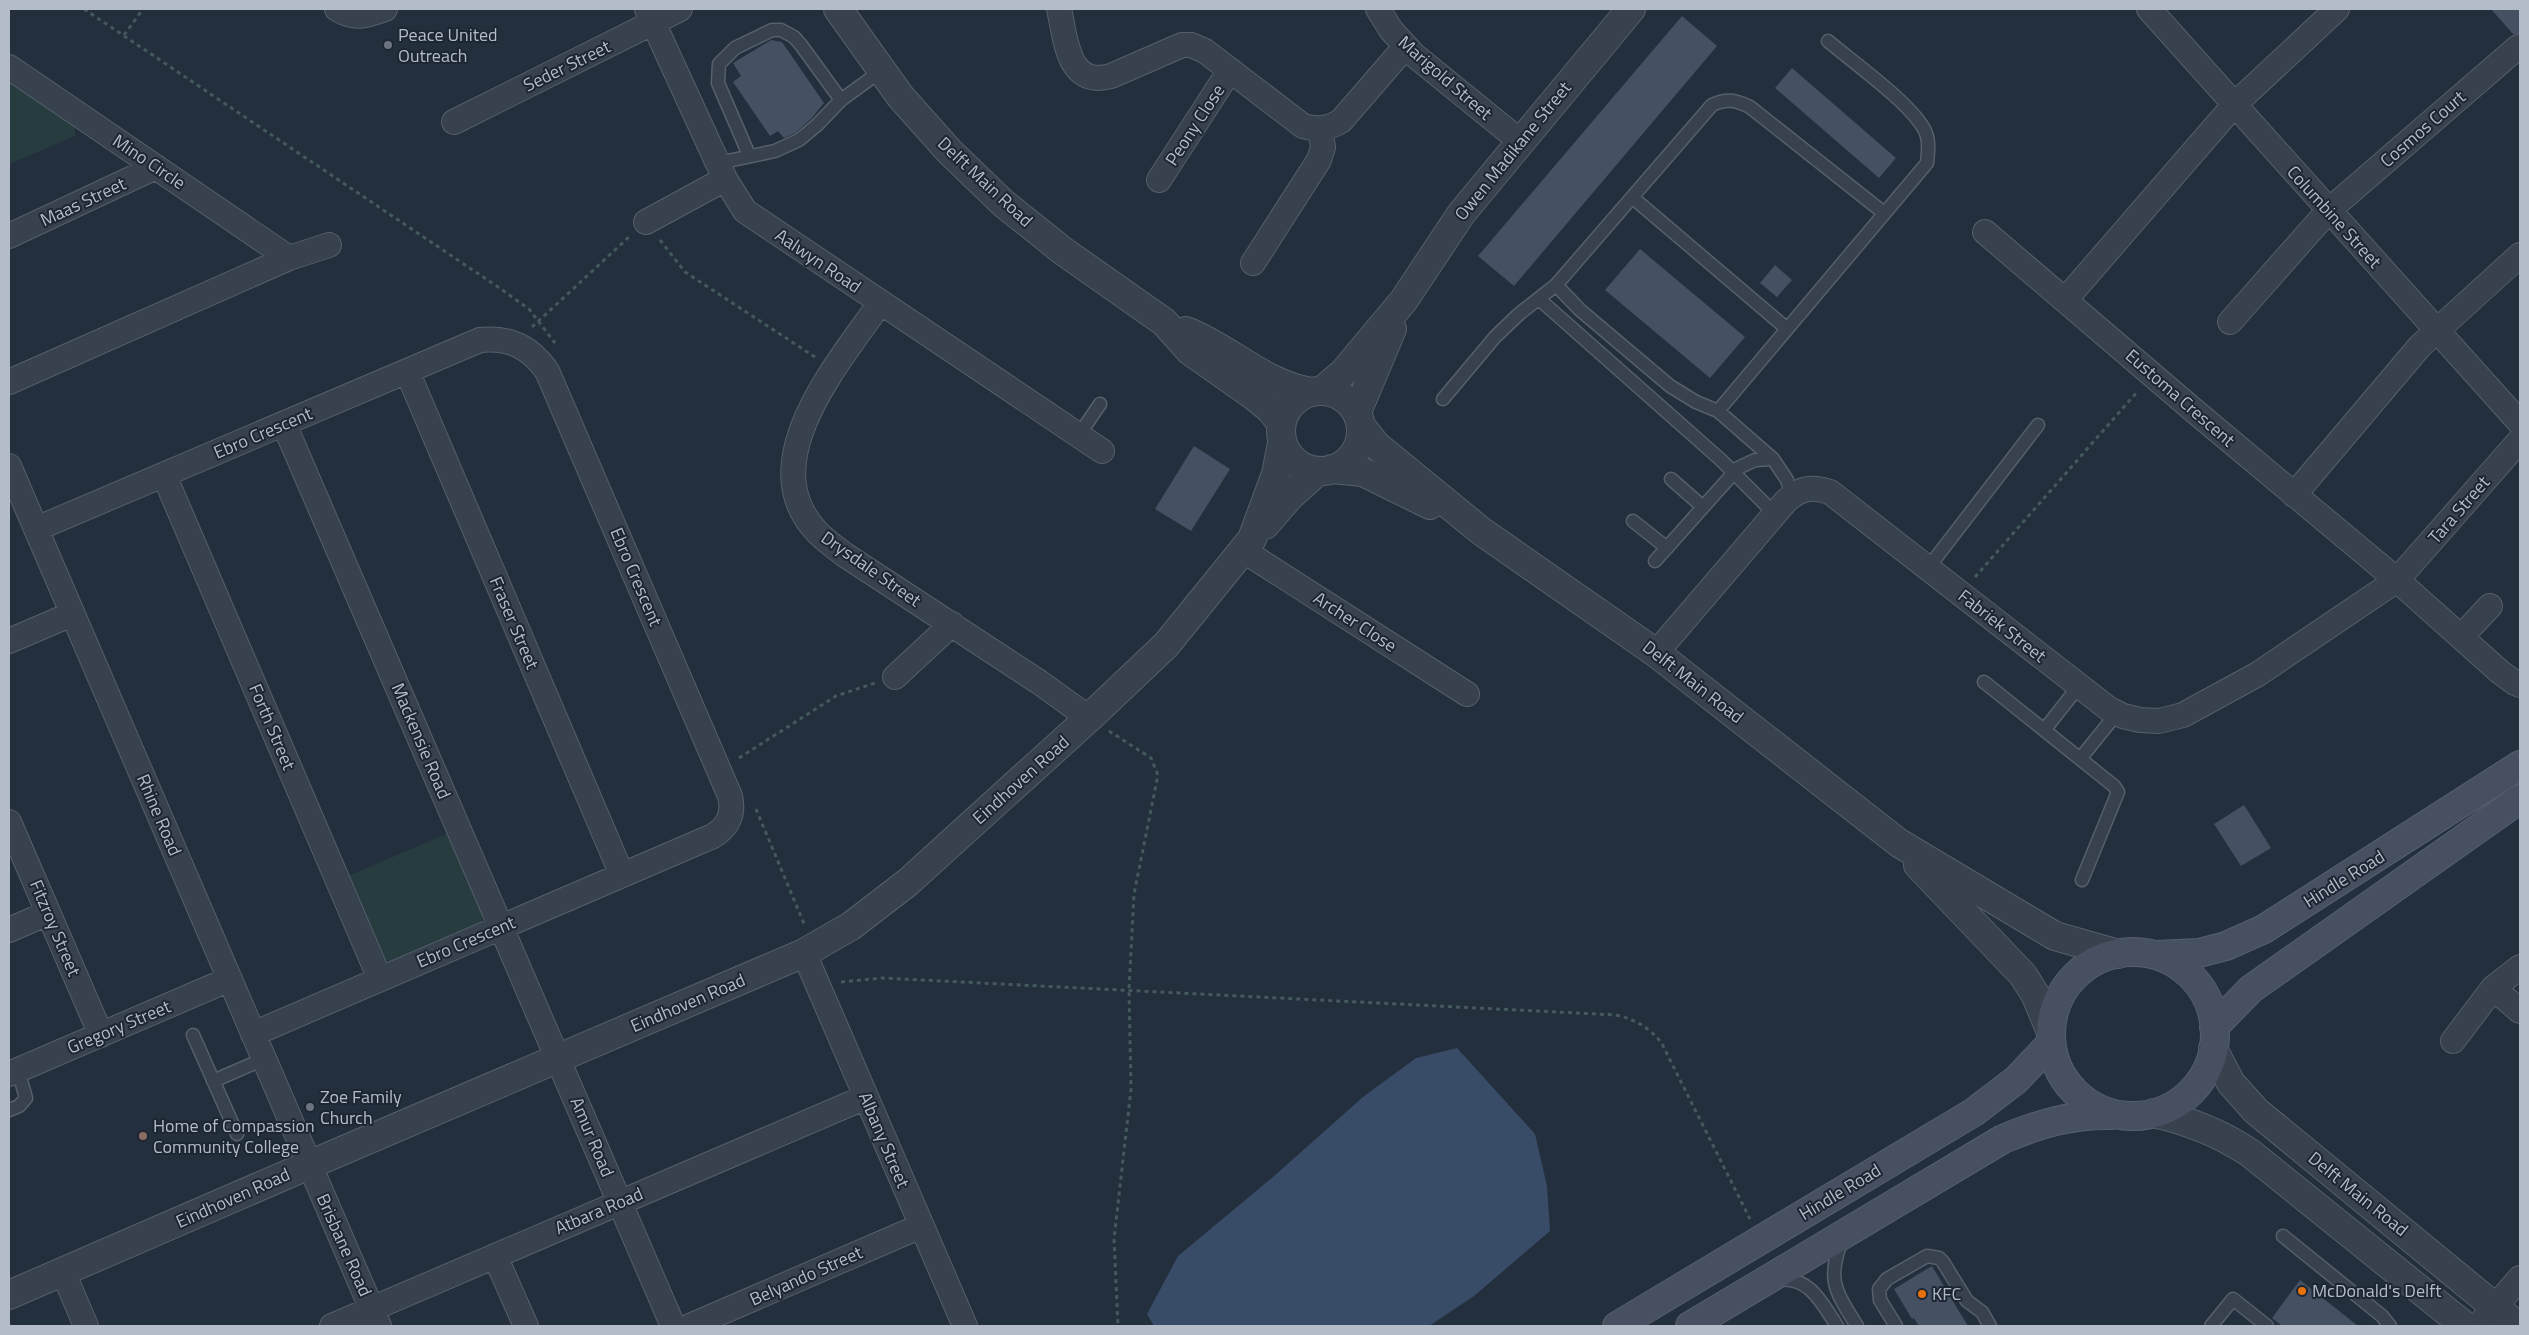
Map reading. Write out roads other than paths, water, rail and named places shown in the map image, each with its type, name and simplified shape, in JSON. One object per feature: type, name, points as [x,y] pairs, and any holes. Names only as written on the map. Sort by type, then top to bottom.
[{"type":"main road","name":"Hindle Road","points":[[2153,955],[2199,953],[2226,946],[2264,929],[2520,766]]},
{"type":"main road","name":"Hindle Road","points":[[2214,1038],[2252,989],[2520,799]]},
{"type":"main road","points":[[1690,1326],[2003,1139],[2060,1118],[2084,1114],[2142,1116],[2154,1113],[2175,1104],[2193,1090],[2206,1071],[2214,1038],[2208,1003],[2196,981],[2176,965],[2153,955],[2136,953],[2118,954],[2097,961],[2074,979],[2064,990],[2054,1010],[2051,1038],[2060,1072],[2078,1096],[2103,1111],[2117,1115]]},
{"type":"main road","name":"Hindle Road","points":[[1617,1326],[1974,1112],[2020,1076],[2051,1038]]},
{"type":"street","points":[[337,9],[352,17],[359,18],[385,9]]},
{"type":"street","name":"Seder Street","points":[[454,122],[650,16],[680,9]]},
{"type":"street","name":"Delft Main Road","points":[[838,9],[881,71],[948,151],[1003,203],[1063,251],[1164,322],[1190,351],[1270,409],[1282,433]]},
{"type":"street","points":[[1058,9],[1072,62],[1085,75],[1102,78],[1111,76],[1182,45],[1198,47],[1303,126],[1320,129],[1341,121],[1405,47]]},
{"type":"street","name":"Marigold Street","points":[[1378,9],[1390,30],[1405,47],[1520,141]]},
{"type":"street","name":"Owen Madikane Street","points":[[1317,391],[1343,373],[1404,300],[1460,214],[1631,9]]},
{"type":"street","name":"Columbine Street","points":[[2149,9],[2328,211],[2520,423]]},
{"type":"street","points":[[2066,299],[2234,105],[2337,9]]},
{"type":"street","name":"Aalwyn Road","points":[[650,16],[721,171],[738,203],[755,219],[1102,451]]},
{"type":"street","name":"Cosmos Court","points":[[2230,322],[2328,211],[2518,47]]},
{"type":"street","name":"Mino Circle","points":[[9,67],[289,258]]},
{"type":"street","name":"Peony Close","points":[[1159,180],[1230,70]]},
{"type":"street","points":[[1253,263],[1319,160],[1323,147],[1320,129]]},
{"type":"street","name":"Maas Street","points":[[9,236],[156,168]]},
{"type":"street","points":[[646,222],[721,171]]},
{"type":"street","name":"Eustoma Crescent","points":[[1985,232],[2294,495],[2397,580],[2500,672],[2520,685]]},
{"type":"street","points":[[9,382],[289,258],[329,245]]},
{"type":"street","points":[[2294,495],[2420,346],[2520,256]]},
{"type":"street","name":"Owen Madikane Street","points":[[1359,419],[1404,300]]},
{"type":"street","name":"Drysdale Street","points":[[880,303],[834,370],[815,402],[797,440],[792,465],[793,483],[798,500],[817,532],[830,543],[1089,718]]},
{"type":"street","name":"Delft Main Road","points":[[1164,322],[1201,336],[1267,378],[1292,389],[1317,391]]},
{"type":"street","name":"Ebro Crescent","points":[[36,529],[480,340],[492,338],[517,344],[529,350],[547,371],[732,804],[730,819],[720,832],[253,1034]]},
{"type":"street","name":"Fraser Street","points":[[407,371],[622,876]]},
{"type":"street","points":[[1317,391],[1336,394],[1348,401],[1359,419],[1360,440],[1354,453],[1344,463],[1325,470],[1296,462],[1288,454],[1282,433],[1291,403],[1317,391]]},
{"type":"street","name":"Delft Main Road","points":[[1359,419],[1376,445],[1481,531],[1656,653],[1899,843],[2054,936],[2072,943],[2118,954]]},
{"type":"street","name":"Mackensie Road","points":[[284,424],[558,1058]]},
{"type":"street","name":"Eindhoven Road","points":[[1248,545],[1276,474],[1282,433]]},
{"type":"street","name":"Tara Street","points":[[2397,580],[2520,440]]},
{"type":"street","name":"Rhine Road","points":[[9,466],[309,1164]]},
{"type":"street","name":"Delft Main Road","points":[[1325,470],[1363,472],[1481,531]]},
{"type":"street","name":"Eindhoven Road","points":[[9,1296],[309,1164],[810,951],[878,908],[1089,718],[1166,645],[1290,496],[1325,470]]},
{"type":"street","name":"Forth Street","points":[[164,475],[380,979]]},
{"type":"street","name":"Fabriek Street","points":[[1792,495],[1808,488],[1830,492],[2079,686],[2116,713],[2140,720],[2159,721],[2183,715],[2258,674],[2397,580]]},
{"type":"street","points":[[1656,653],[1774,513],[1792,495]]},
{"type":"street","name":"Archer Close","points":[[1248,545],[1467,694]]},
{"type":"street","points":[[2461,637],[2490,606]]},
{"type":"street","points":[[9,641],[72,614]]},
{"type":"street","points":[[895,677],[952,624]]},
{"type":"street","name":"Fitzroy Street","points":[[9,822],[101,1035]]},
{"type":"street","name":"Delft Main Road","points":[[1899,843],[2023,975],[2036,994],[2051,1038]]},
{"type":"street","points":[[9,930],[48,913]]},
{"type":"street","name":"Albany Street","points":[[810,951],[818,984],[965,1326]]},
{"type":"street","points":[[2453,1041],[2493,988],[2520,967]]},
{"type":"street","name":"Gregory Street","points":[[14,1072],[230,979]]},
{"type":"street","points":[[2493,988],[2520,1011]]},
{"type":"street","name":"Delft Main Road","points":[[2214,1038],[2231,1083],[2256,1111],[2487,1317],[2518,1326]]},
{"type":"street","name":"Amur Road","points":[[558,1058],[673,1326]]},
{"type":"street","name":"Atbara Road","points":[[332,1326],[375,1318],[495,1256],[866,1097]]},
{"type":"street","name":"Delft Main Road","points":[[2154,1113],[2217,1132],[2250,1153],[2464,1326]]},
{"type":"street","name":"Brisbane Road","points":[[309,1164],[375,1318]]},
{"type":"street","name":"Belyando Street","points":[[690,1326],[922,1226]]},
{"type":"street","points":[[495,1256],[526,1326]]},
{"type":"street","points":[[63,1272],[86,1326]]},
{"type":"street","points":[[2487,1317],[2520,1278]]},
{"type":"lane","points":[[750,155],[718,83],[719,64],[735,48],[772,30],[786,32],[801,45],[841,100]]},
{"type":"lane","points":[[1718,411],[1926,163],[1929,148],[1926,130],[1913,112],[1828,41]]},
{"type":"lane","points":[[721,171],[750,155],[775,151],[799,140],[817,125],[841,100],[881,71]]},
{"type":"lane","points":[[1443,399],[1495,337],[1519,314],[1556,286],[1712,105],[1722,100],[1730,100],[1750,107],[1884,213]]},
{"type":"lane","points":[[1632,197],[1786,328]]},
{"type":"lane","points":[[1556,286],[1580,310],[1670,386],[1696,402],[1718,411],[1773,459],[1787,480],[1792,495]]},
{"type":"lane","points":[[1539,299],[1733,472],[1774,513]]},
{"type":"lane","points":[[1080,435],[1100,404]]},
{"type":"lane","points":[[1928,568],[2038,424]]},
{"type":"lane","points":[[1655,561],[1733,472],[1750,461],[1773,459]]},
{"type":"lane","points":[[1671,479],[1703,507]]},
{"type":"lane","points":[[1633,521],[1667,548]]},
{"type":"lane","points":[[1984,682],[2045,729],[2114,786],[2118,792],[2082,880]]},
{"type":"lane","points":[[2045,729],[2079,686]]},
{"type":"lane","points":[[2080,758],[2116,713]]},
{"type":"lane","points":[[193,1035],[237,1134]]},
{"type":"lane","points":[[213,1081],[264,1059]]},
{"type":"lane","points":[[9,1110],[19,1106],[26,1098],[14,1072]]},
{"type":"lane","points":[[1845,1233],[1835,1257],[1833,1273],[1842,1301],[1857,1326]]},
{"type":"lane","points":[[2283,1236],[2382,1316],[2390,1326]]},
{"type":"lane","points":[[1896,1326],[1880,1300],[1879,1289],[1887,1279],[1927,1256],[1934,1256],[1943,1262],[1967,1301],[1982,1312],[1990,1326]]},
{"type":"lane","points":[[1765,1282],[1792,1280],[1810,1288],[1837,1326]]},
{"type":"lane","points":[[2211,1326],[2233,1299],[2267,1326]]},
{"type":"water","points":[[1457,1048],[1535,1134],[1547,1186],[1550,1231],[1474,1296],[1429,1326],[1154,1326],[1147,1314],[1178,1256],[1273,1177],[1363,1097],[1416,1058]]},
{"type":"place","name":"Peace United Outreach","points":[[388,45]]},
{"type":"place","name":"Zoe Family Church","points":[[310,1107]]},
{"type":"place","name":"Home of Compassion Community College","points":[[143,1136]]},
{"type":"place","name":"McDonald's Delft","points":[[2302,1291]]},
{"type":"place","name":"KFC","points":[[1922,1294]]}]
